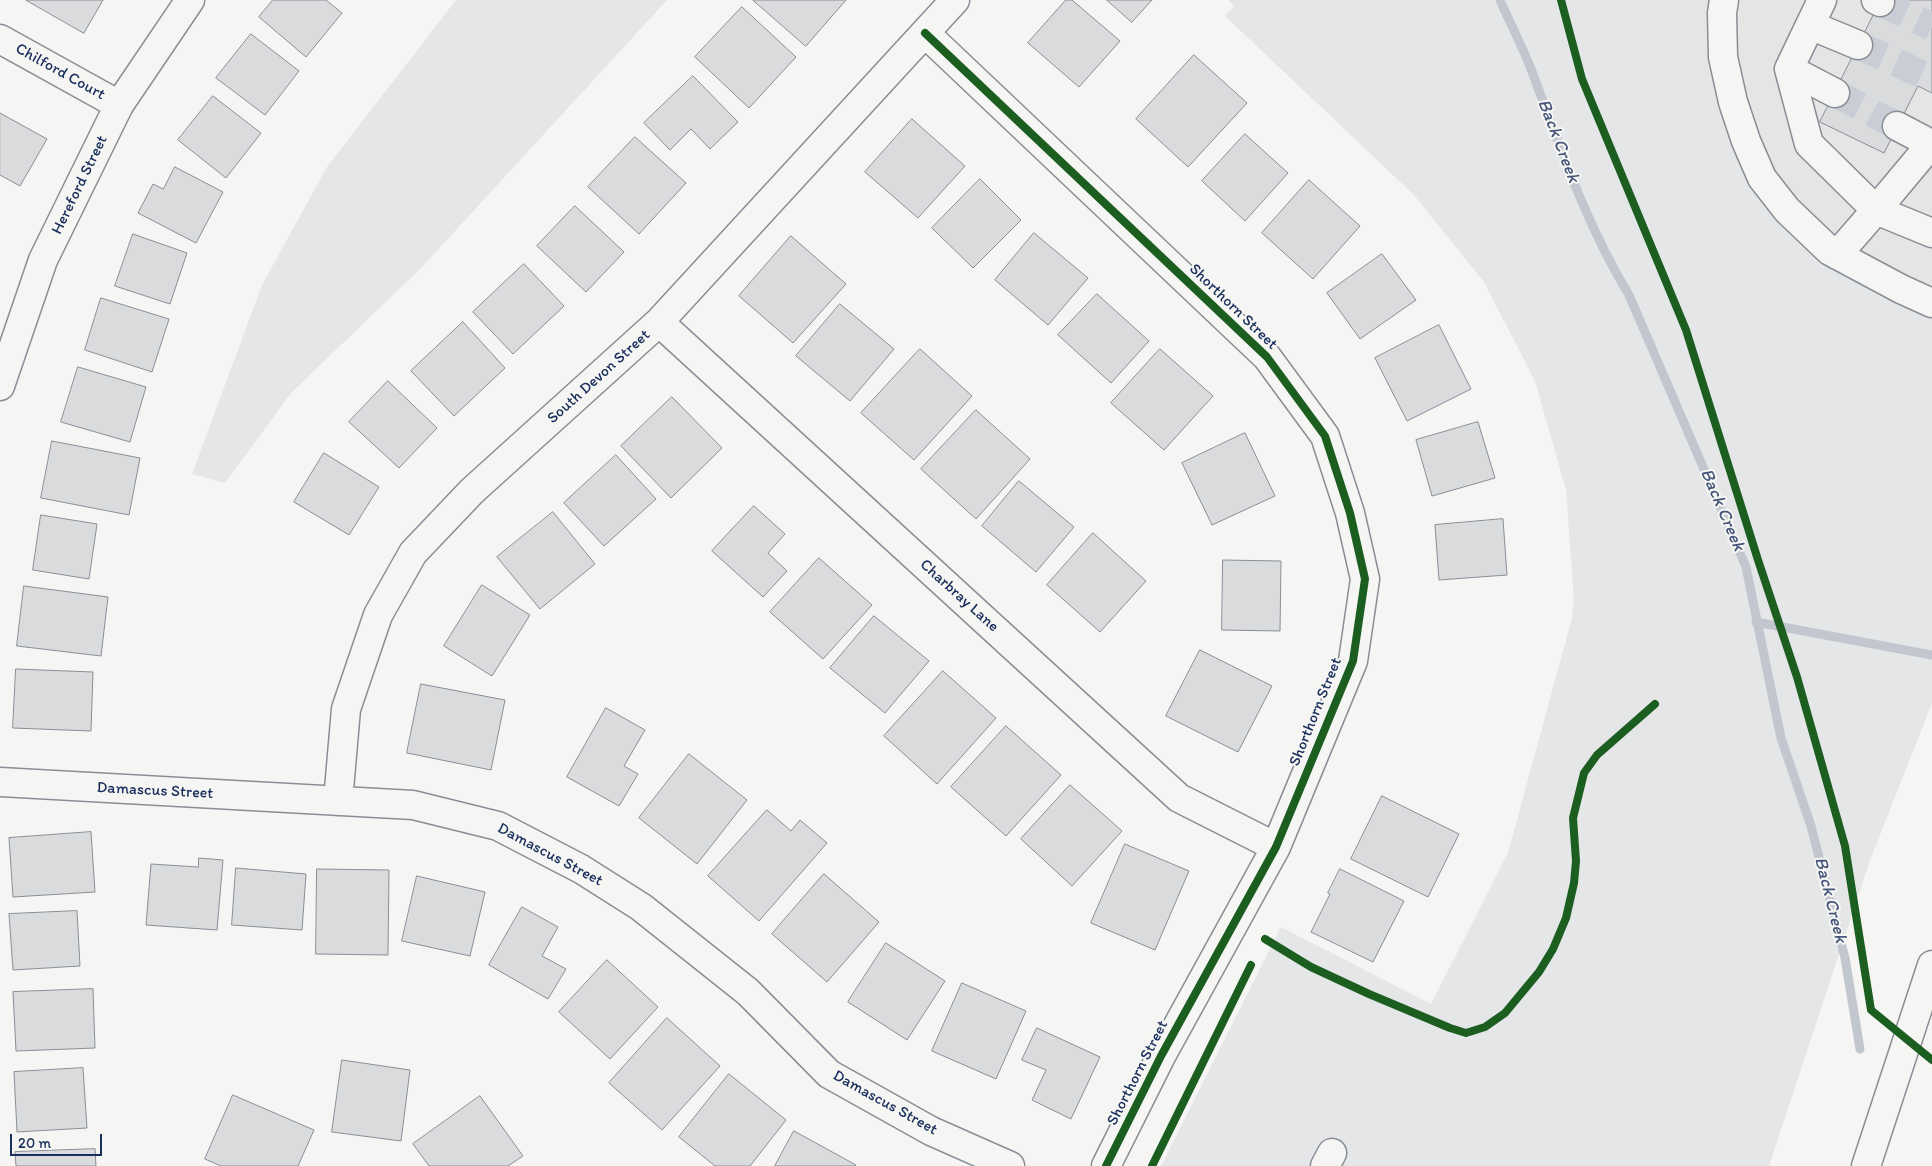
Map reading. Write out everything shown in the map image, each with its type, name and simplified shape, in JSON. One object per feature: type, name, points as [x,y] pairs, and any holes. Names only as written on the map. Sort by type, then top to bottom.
[{"type":"street","name":"Hereford Street","points":[[0,386],[43,260],[119,105],[190,0]]},
{"type":"street","name":"South Devon Street","points":[[338,801],[346,709],[378,615],[413,554],[472,491],[659,322],[955,0]]},
{"type":"street","points":[[1724,0],[1722,13],[1723,57],[1738,118],[1762,178],[1787,210],[1830,251],[1901,289],[1932,303]]},
{"type":"street","points":[[1858,45],[1817,7],[1789,69],[1809,144],[1876,210],[1932,233]]},
{"type":"street","name":"Shorthorn Street","points":[[924,33],[1267,357],[1325,436],[1350,512],[1365,579],[1353,662],[1276,847],[1161,1056],[1106,1166]]},
{"type":"street","name":"Chilford Court","points":[[0,39],[119,105]]},
{"type":"street","points":[[1789,69],[1835,93]]},
{"type":"street","points":[[1837,255],[1932,143],[1898,126]]},
{"type":"street","name":"Charbray Lane","points":[[659,322],[1179,798],[1276,847]]},
{"type":"street","name":"Damascus Street","points":[[0,782],[413,805],[498,826],[581,869],[641,907],[748,992],[829,1074],[931,1131],[1010,1166]]},
{"type":"street","points":[[1866,1166],[1932,965]]},
{"type":"shaded area","points":[[456,0],[667,0],[421,268],[291,393],[225,483],[192,474],[262,285],[327,167]]},
{"type":"shaded area","points":[[1228,0],[1679,0],[1721,134],[1802,253],[1932,316],[1932,703],[1869,863],[1769,1166],[1161,1166],[1281,927],[1431,1004],[1508,853],[1572,618],[1574,601],[1566,490],[1535,381],[1484,282],[1414,195],[1225,16],[1234,6]]},
{"type":"shaded area","points":[[1679,0],[1932,0],[1932,316],[1802,253],[1721,134]]},
{"type":"building","points":[[26,0],[103,0],[84,33]]},
{"type":"building","points":[[273,0],[326,0],[342,13],[306,57],[259,17]]},
{"type":"building","points":[[753,0],[846,0],[806,46]]},
{"type":"building","points":[[1066,0],[1072,0],[1120,41],[1079,87],[1028,43]]},
{"type":"building","points":[[1107,0],[1152,0],[1132,22]]},
{"type":"building","points":[[1881,0],[1932,0],[1932,93],[1918,86],[1884,153],[1820,122]]},
{"type":"building","points":[[742,7],[796,57],[749,108],[695,57]]},
{"type":"building","points":[[251,34],[299,71],[265,115],[216,78]]},
{"type":"building","points":[[1194,55],[1247,103],[1188,167],[1136,119]]},
{"type":"building","points":[[693,76],[738,122],[710,149],[691,129],[670,150],[644,123]]},
{"type":"building","points":[[213,96],[261,133],[226,178],[178,140]]},
{"type":"building","points":[[0,113],[47,139],[20,186],[0,175]]},
{"type":"building","points":[[912,119],[965,166],[918,218],[865,172]]},
{"type":"building","points":[[1245,134],[1288,173],[1245,221],[1202,181]]},
{"type":"building","points":[[635,137],[686,183],[639,234],[588,187]]},
{"type":"building","points":[[175,167],[223,192],[196,243],[138,213],[153,184],[163,189]]},
{"type":"building","points":[[980,179],[1021,220],[973,268],[932,228]]},
{"type":"building","points":[[1309,180],[1360,226],[1313,279],[1262,233]]},
{"type":"building","points":[[575,206],[624,252],[586,292],[537,246]]},
{"type":"building","points":[[1034,233],[1088,278],[1048,325],[995,280]]},
{"type":"building","points":[[133,234],[187,253],[170,304],[115,286]]},
{"type":"building","points":[[791,236],[846,284],[793,343],[739,296]]},
{"type":"building","points":[[1382,254],[1416,300],[1360,339],[1327,293]]},
{"type":"building","points":[[524,264],[564,306],[513,354],[473,312]]},
{"type":"building","points":[[1097,294],[1149,341],[1111,383],[1058,335]]},
{"type":"building","points":[[101,298],[169,319],[152,372],[85,350]]},
{"type":"building","points":[[840,304],[894,349],[850,401],[796,356]]},
{"type":"building","points":[[463,322],[505,368],[454,416],[411,371]]},
{"type":"building","points":[[1439,325],[1471,389],[1407,421],[1375,358]]},
{"type":"building","points":[[920,349],[972,396],[914,460],[861,413]]},
{"type":"building","points":[[1160,349],[1213,396],[1164,450],[1111,403]]},
{"type":"building","points":[[78,367],[146,387],[130,442],[61,422]]},
{"type":"building","points":[[388,381],[437,428],[399,468],[349,422]]},
{"type":"building","points":[[672,397],[722,448],[671,498],[621,446]]},
{"type":"building","points":[[976,410],[1030,459],[976,519],[921,469]]},
{"type":"building","points":[[1478,422],[1495,478],[1432,496],[1416,440]]},
{"type":"building","points":[[1245,433],[1275,496],[1212,525],[1182,463]]},
{"type":"building","points":[[52,441],[140,458],[129,515],[41,498]]},
{"type":"building","points":[[324,453],[379,487],[349,535],[294,502]]},
{"type":"building","points":[[616,455],[656,499],[604,546],[564,503]]},
{"type":"building","points":[[1019,481],[1074,527],[1036,572],[982,526]]},
{"type":"building","points":[[754,506],[785,534],[768,553],[787,571],[763,597],[712,551]]},
{"type":"building","points":[[553,512],[595,564],[540,609],[497,557]]},
{"type":"building","points":[[41,515],[97,524],[89,579],[33,570]]},
{"type":"building","points":[[1503,519],[1507,575],[1439,580],[1435,525]]},
{"type":"building","points":[[1093,533],[1146,581],[1100,632],[1047,585]]},
{"type":"building","points":[[819,558],[872,605],[823,659],[770,612]]},
{"type":"building","points":[[1223,560],[1281,561],[1280,631],[1222,630]]},
{"type":"building","points":[[482,585],[530,615],[492,676],[444,646]]},
{"type":"building","points":[[24,586],[108,597],[101,656],[17,646]]},
{"type":"building","points":[[874,616],[929,661],[885,713],[830,668]]},
{"type":"building","points":[[1200,650],[1272,686],[1238,752],[1166,716]]},
{"type":"building","points":[[16,669],[93,672],[91,731],[13,728]]},
{"type":"building","points":[[943,671],[996,718],[937,784],[884,736]]},
{"type":"building","points":[[421,684],[505,700],[491,770],[407,753]]},
{"type":"building","points":[[606,708],[645,730],[624,766],[638,774],[619,806],[567,777]]},
{"type":"building","points":[[1006,726],[1061,775],[1006,836],[951,787]]},
{"type":"building","points":[[689,754],[747,800],[697,864],[639,818]]},
{"type":"building","points":[[1070,785],[1122,831],[1072,886],[1021,839]]},
{"type":"building","points":[[1382,796],[1459,834],[1428,897],[1351,859]]},
{"type":"building","points":[[767,810],[791,831],[800,820],[827,843],[759,921],[708,876]]},
{"type":"building","points":[[91,832],[95,892],[13,897],[9,838]]},
{"type":"building","points":[[1125,844],[1189,871],[1155,950],[1091,923]]},
{"type":"building","points":[[199,858],[223,860],[217,930],[146,925],[151,864],[198,867]]},
{"type":"building","points":[[236,868],[306,874],[302,930],[232,925]]},
{"type":"building","points":[[317,869],[389,870],[388,955],[316,954]]},
{"type":"building","points":[[1340,869],[1404,901],[1373,962],[1311,932]]},
{"type":"building","points":[[824,874],[879,922],[827,982],[772,934]]},
{"type":"building","points":[[417,876],[485,892],[470,956],[402,941]]},
{"type":"building","points":[[522,907],[558,927],[542,956],[566,969],[548,999],[489,965]]},
{"type":"building","points":[[77,911],[80,966],[13,970],[9,914]]},
{"type":"building","points":[[886,943],[945,981],[907,1040],[848,1002]]},
{"type":"building","points":[[607,960],[658,1007],[610,1059],[559,1012]]},
{"type":"building","points":[[962,983],[1026,1011],[996,1079],[932,1051]]},
{"type":"building","points":[[93,989],[95,1048],[16,1051],[13,992]]},
{"type":"building","points":[[667,1018],[720,1066],[662,1130],[609,1083]]},
{"type":"building","points":[[1037,1028],[1100,1057],[1071,1119],[1032,1100],[1046,1070],[1022,1060]]},
{"type":"building","points":[[342,1060],[410,1070],[401,1141],[332,1132]]},
{"type":"building","points":[[83,1068],[87,1128],[17,1132],[14,1072]]},
{"type":"building","points":[[729,1074],[786,1120],[750,1166],[715,1166],[679,1137]]},
{"type":"building","points":[[233,1095],[314,1130],[298,1166],[221,1166],[205,1159]]},
{"type":"building","points":[[480,1096],[523,1156],[508,1166],[429,1166],[413,1144]]},
{"type":"building","points":[[794,1131],[856,1165],[775,1166]]},
{"type":"building","points":[[95,1149],[96,1166],[16,1166],[15,1152]]},
{"type":"waterway","name":"Back Creek","points":[[1500,0],[1527,60],[1563,156],[1587,213],[1629,295],[1746,567],[1781,738],[1811,826],[1845,958],[1860,1049]]},
{"type":"waterway","points":[[1756,622],[1932,655]]},
{"type":"tunnel","points":[[1880,2],[1932,27]]},
{"type":"tunnel","points":[[1858,45],[1932,79]]},
{"type":"tunnel","points":[[1835,93],[1897,126]]},
{"type":"cycle path","points":[[1561,0],[1582,79],[1686,330],[1797,677],[1845,846],[1871,1010],[1932,1060]]},
{"type":"cycle path","points":[[925,33],[1267,357],[1325,436],[1350,513],[1365,579],[1353,661],[1276,847],[1161,1056],[1106,1166]]},
{"type":"cycle path","points":[[1265,939],[1311,967],[1450,1028],[1466,1033],[1485,1027],[1505,1013],[1539,972],[1553,949],[1566,918],[1574,883],[1576,861],[1573,818],[1584,773],[1597,755],[1655,704]]},
{"type":"cycle path","points":[[1152,1166],[1251,965]]}]
